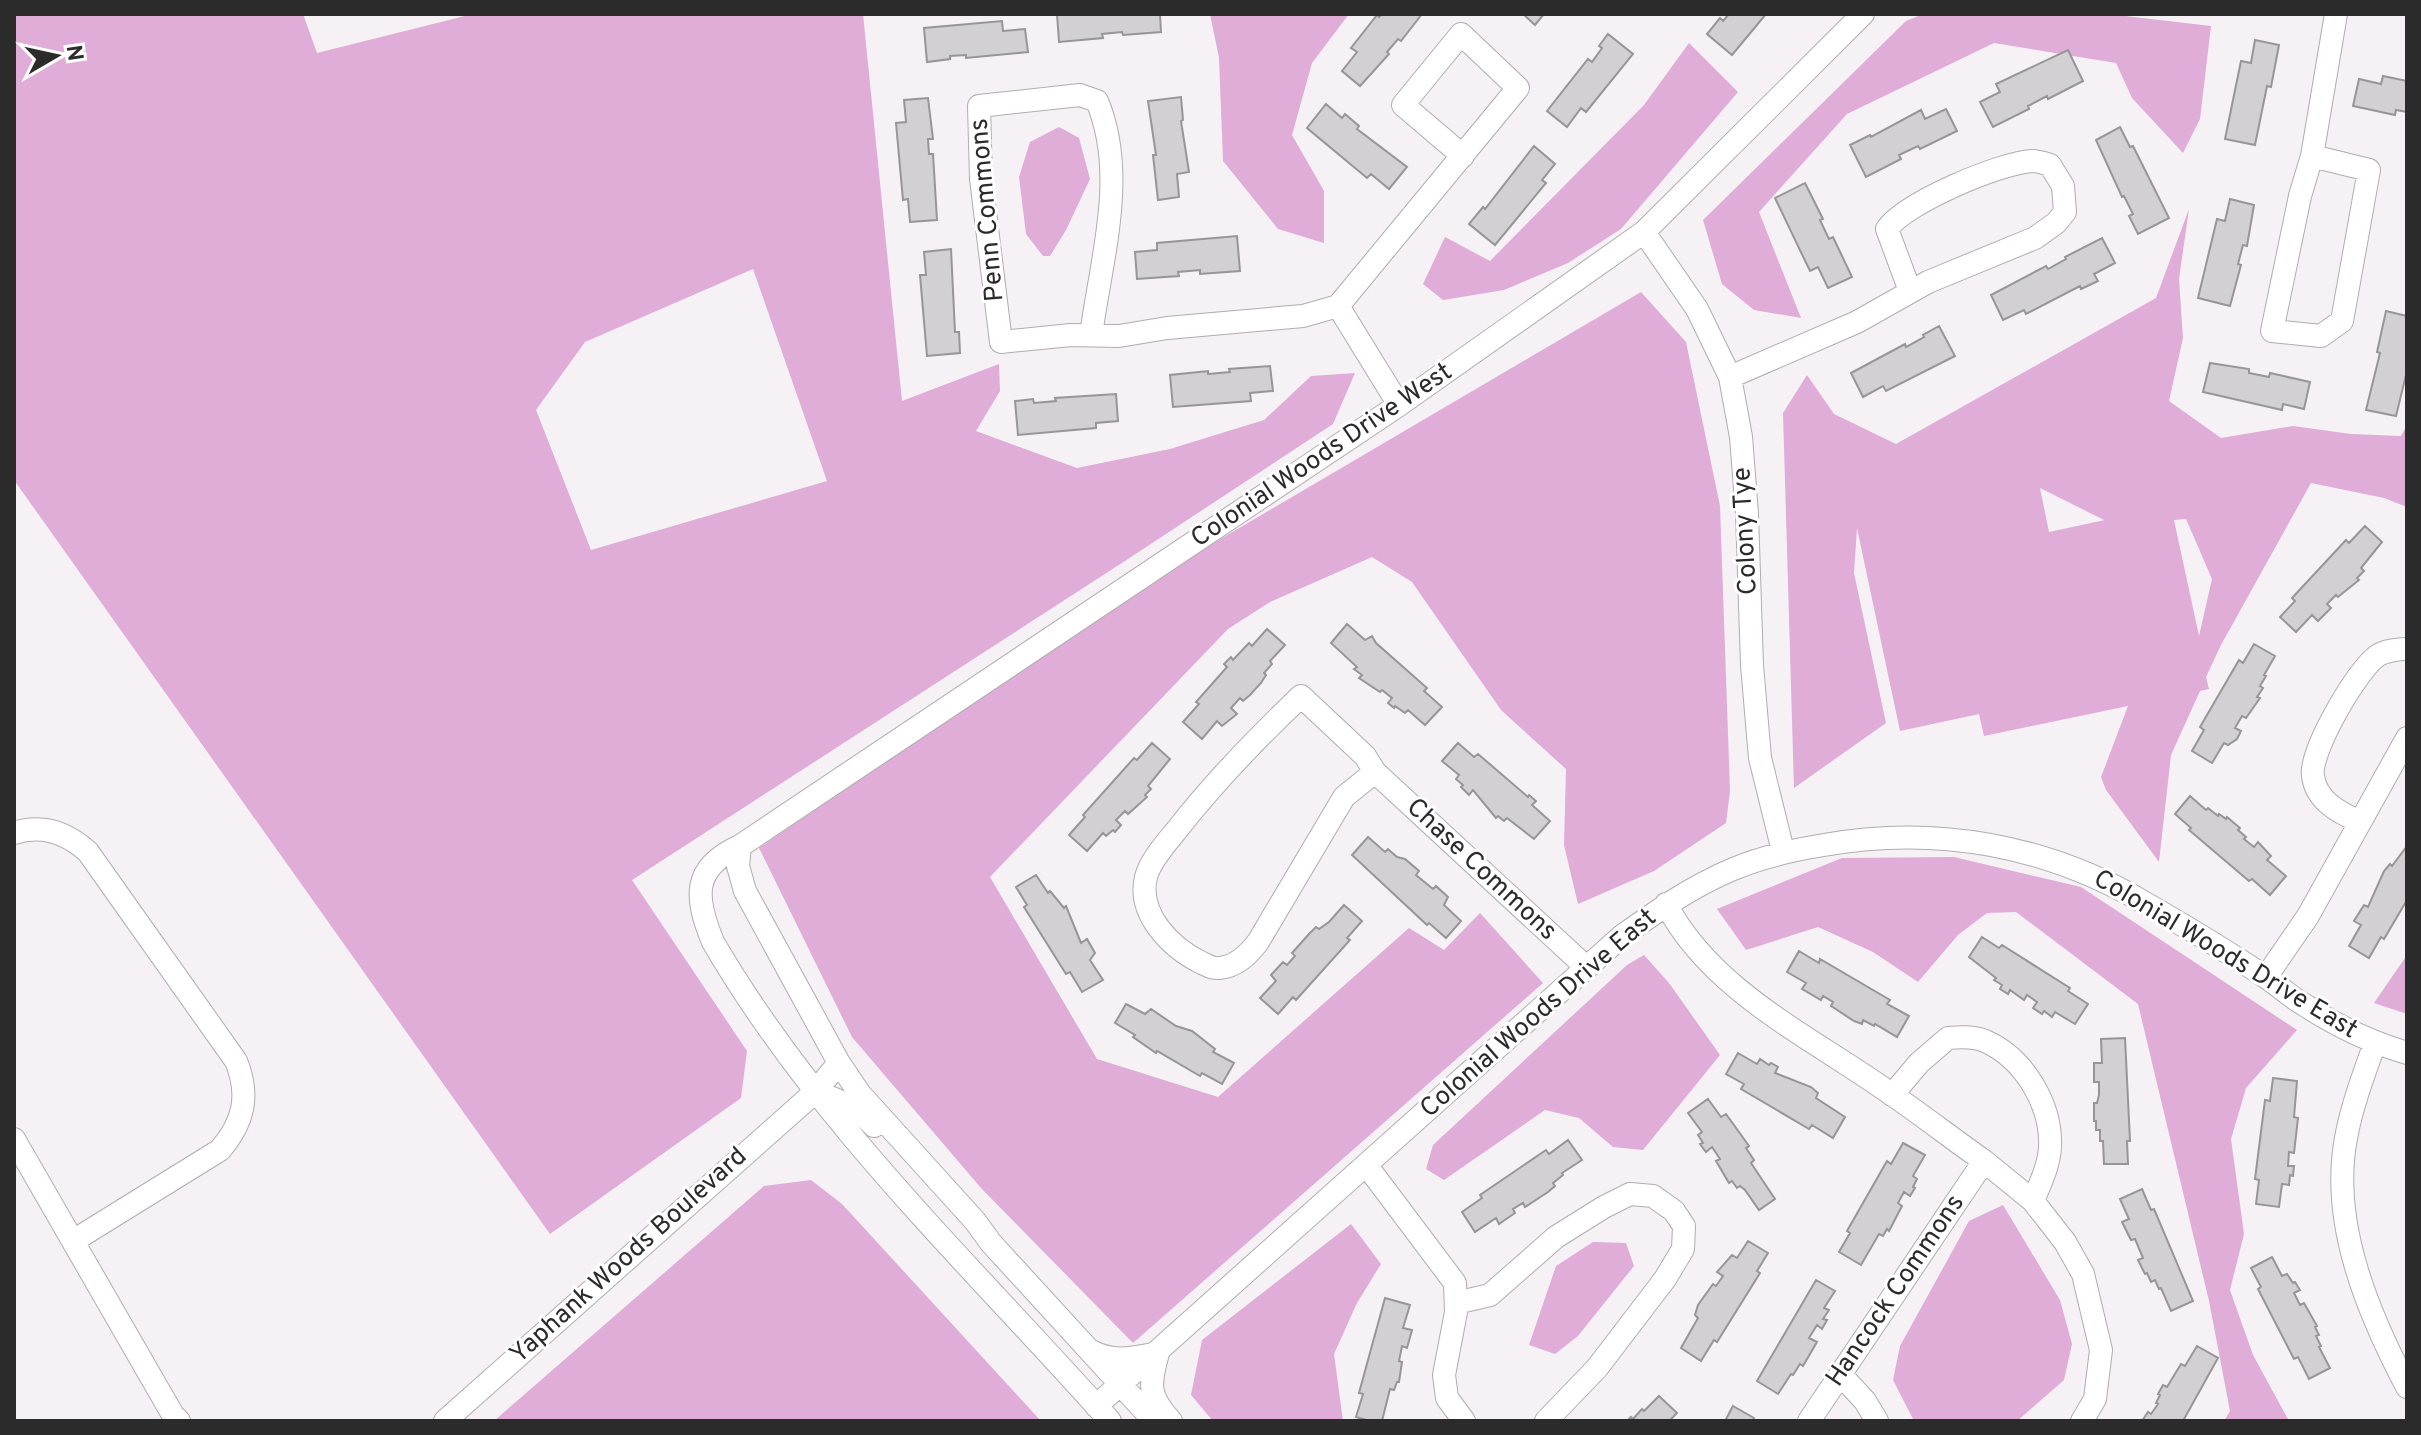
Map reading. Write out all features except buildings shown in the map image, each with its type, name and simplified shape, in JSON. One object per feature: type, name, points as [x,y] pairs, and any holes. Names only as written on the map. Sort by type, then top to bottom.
[{"type":"street","name":"Colonial Woods Drive West","points":[[740,846],[1399,405],[1644,232],[1863,14]]},
{"type":"street","points":[[2312,156],[2369,170],[2342,321],[2321,336],[2272,331],[2300,196],[2312,156],[2336,14]]},
{"type":"street","points":[[1399,405],[1338,306],[1463,156],[1518,88],[1461,34],[1403,105],[1463,156]]},
{"type":"street","name":"Penn Commons","points":[[1091,335],[1113,168],[1106,124],[1097,101],[1080,95],[979,106],[981,179],[1001,342],[1071,335],[1119,336],[1167,328],[1303,316],[1338,306]]},
{"type":"street","points":[[1730,377],[1857,322],[1910,291],[2035,238],[2056,223],[2065,212],[2063,186],[2050,165],[2035,161],[2008,165],[1943,191],[1895,217],[1887,229],[1910,291]]},
{"type":"street","name":"Colony Tye","points":[[1644,232],[1697,309],[1730,377],[1741,437],[1746,498],[1753,679],[1760,758],[1783,851]]},
{"type":"street","points":[[2360,822],[2338,811],[2323,798],[2313,779],[2312,765],[2356,678],[2378,654],[2407,649]]},
{"type":"street","name":"Chase Commons","points":[[1375,772],[1344,797],[1248,955],[1231,966],[1215,969],[1192,958],[1164,937],[1148,910],[1146,875],[1164,846],[1206,792],[1241,753],[1301,696],[1365,756],[1375,772],[1587,968]]},
{"type":"street","points":[[2266,977],[2308,916],[2407,738]]},
{"type":"street","points":[[14,833],[42,829],[62,834],[88,852],[236,1061],[243,1086],[243,1113],[220,1150],[73,1241]]},
{"type":"street","name":"Colonial Woods Drive East","points":[[1103,1414],[1121,1385],[1622,936],[1666,904],[1731,870],[1783,851],[1858,838],[1914,836],[1992,843],[2060,862],[2104,880],[2142,901],[2266,977],[2302,1004],[2375,1043],[2407,1053]]},
{"type":"street","points":[[1103,1414],[814,1093],[725,963],[703,919],[701,882],[708,867],[720,855],[740,846],[738,866],[745,891],[839,1063],[860,1094],[1154,1421]]},
{"type":"street","points":[[1666,904],[1680,930],[1710,964],[1758,1004],[1892,1095],[1984,1161],[2033,1201],[2065,1242],[2083,1274],[2092,1309],[2101,1350],[2095,1399],[2082,1421]]},
{"type":"street","points":[[1892,1095],[1919,1063],[1948,1038],[1983,1040],[2011,1056],[2028,1075],[2047,1120],[2050,1147],[2046,1168],[2033,1201]]},
{"type":"street","points":[[2375,1043],[2357,1093],[2346,1138],[2342,1170],[2345,1211],[2356,1265],[2397,1348],[2407,1387]]},
{"type":"street","name":"Yaphank Woods Boulevard","points":[[445,1421],[814,1093],[839,1063]]},
{"type":"street","points":[[814,1093],[839,1099],[860,1112],[973,1237],[991,1243]]},
{"type":"street","points":[[14,1139],[173,1419]]},
{"type":"street","name":"Hancock Commons","points":[[1809,1421],[1984,1161]]},
{"type":"street","points":[[1367,1166],[1455,1283],[1456,1312],[1444,1375],[1447,1398],[1464,1421]]},
{"type":"street","points":[[1456,1303],[1490,1295],[1556,1237],[1630,1194],[1653,1196],[1674,1211],[1684,1226],[1683,1249],[1665,1279],[1597,1368],[1546,1421]]},
{"type":"street","points":[[1090,1350],[1106,1359],[1122,1360],[1158,1353],[1151,1378],[1152,1393],[1158,1407],[1171,1421]]},
{"type":"street","points":[[1841,1375],[1865,1401],[1877,1421]]},
{"type":"shaded area","points":[[14,14],[303,14],[317,53],[473,14],[863,14],[902,401],[999,364],[1000,391],[976,431],[1077,468],[1170,449],[1264,420],[1311,376],[1355,373],[1333,424],[632,880],[747,1051],[741,1098],[550,1234],[14,480]],"holes":[[[753,269],[827,481],[591,550],[536,410],[585,342]]]},
{"type":"shaded area","points":[[1210,14],[1349,14],[1312,63],[1292,135],[1324,191],[1324,243],[1278,229],[1223,161],[1219,58]]},
{"type":"shaded area","points":[[1923,14],[2108,14],[2211,26],[2200,119],[2183,153],[2132,98],[2116,63],[1994,43],[1847,114],[1759,212],[1801,318],[1754,310],[1722,284],[1703,220],[1906,21]]},
{"type":"shaded area","points":[[1689,43],[1738,92],[1621,229],[1568,263],[1504,290],[1443,300],[1423,284],[1445,237],[1490,261],[1644,105]]},
{"type":"shaded area","points":[[1059,127],[1079,138],[1090,179],[1066,230],[1050,256],[1043,256],[1026,234],[1019,177],[1030,142]]},
{"type":"shaded area","points":[[2189,209],[2179,279],[2183,338],[2169,401],[2221,438],[2293,426],[2351,434],[2401,436],[2407,425],[2407,507],[2384,498],[2311,483],[2221,645],[2206,677],[2209,689],[2200,691],[2171,755],[2159,862],[2106,790],[2101,777],[2128,706],[1984,736],[1979,714],[1900,731],[1857,528],[1854,573],[1886,723],[1794,788],[1783,413],[1807,375],[1834,414],[1896,444],[2156,298]],"holes":[[[2040,488],[2104,520],[2105,520],[2049,532]],[[2186,519],[2212,579],[2199,636],[2174,520]]]},
{"type":"shaded area","points":[[1641,292],[1686,342],[1720,506],[1730,791],[1726,823],[1654,871],[1578,904],[1564,845],[1566,769],[1501,710],[1412,582],[1372,557],[1270,602],[1228,629],[990,877],[1097,1059],[1218,1097],[1409,928],[1444,950],[1480,913],[1543,983],[1133,1343],[981,1188],[852,1037],[759,848],[1154,578]]},
{"type":"shaded area","points":[[1954,857],[2081,887],[2297,1030],[2246,1088],[2231,1139],[2244,1234],[2230,1290],[2253,1355],[2289,1421],[2224,1421],[2230,1411],[2209,1301],[2138,1004],[2016,912],[1987,913],[1958,935],[1918,982],[1873,952],[1818,927],[1746,950],[1717,909],[1842,858]]},
{"type":"shaded area","points":[[1644,955],[1669,983],[1720,1055],[1643,1150],[1613,1147],[1579,1118],[1545,1110],[1444,1180],[1426,1169],[1433,1145],[1627,965]]},
{"type":"shaded area","points":[[2407,955],[2407,1014],[2374,1003]]},
{"type":"shaded area","points":[[811,1180],[842,1204],[1041,1421],[494,1421],[764,1186]]},
{"type":"shaded area","points":[[2003,1205],[2060,1300],[2072,1344],[2064,1380],[2017,1421],[1914,1421],[1893,1380],[1900,1346],[1969,1221]]},
{"type":"shaded area","points":[[1351,1224],[1381,1264],[1357,1303],[1334,1354],[1343,1421],[1213,1421],[1191,1395],[1202,1340]]},
{"type":"shaded area","points":[[1593,1242],[1626,1243],[1634,1266],[1578,1336],[1555,1354],[1529,1345],[1556,1266]]}]
